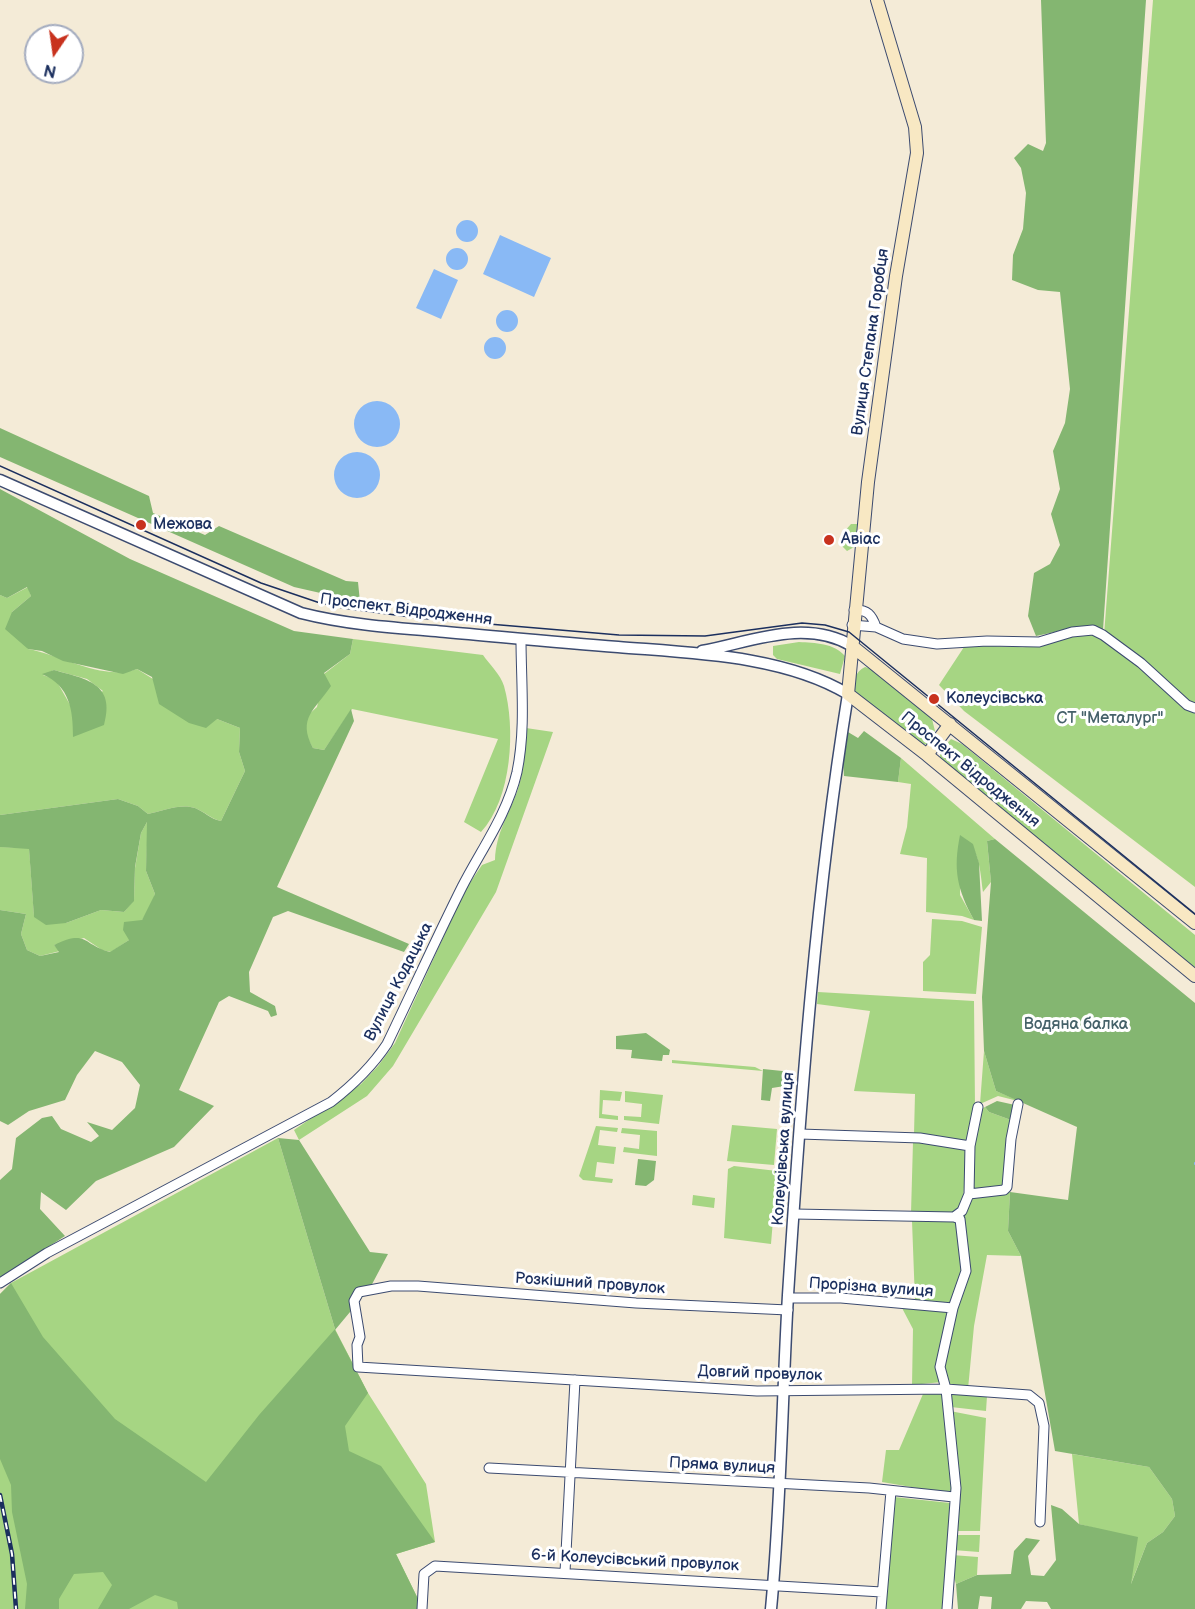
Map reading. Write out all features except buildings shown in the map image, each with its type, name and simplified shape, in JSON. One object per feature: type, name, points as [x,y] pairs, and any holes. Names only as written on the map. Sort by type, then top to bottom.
[{"type":"main road","name":"Вулиця Степана Горобця","points":[[848,694],[852,625],[868,482],[896,276],[916,153],[915,127],[877,0]]},
{"type":"main road","name":"Проспект Відродження","points":[[852,646],[1195,923]]},
{"type":"main road","name":"Проспект Відродження","points":[[848,694],[927,755],[1195,976]]},
{"type":"main road","points":[[927,755],[951,724]]},
{"type":"street","name":"Проспект Відродження","points":[[0,480],[301,614],[330,620],[521,639],[693,652],[771,666],[821,680],[848,694]]},
{"type":"street","points":[[854,610],[871,615],[876,627]]},
{"type":"street","points":[[852,625],[876,627],[903,639],[937,645],[987,641],[1039,642],[1072,632],[1093,630],[1103,634],[1141,663],[1187,705],[1195,708]]},
{"type":"street","name":"Проспект Відродження","points":[[693,652],[795,632],[822,634],[852,646]]},
{"type":"street","name":"Вулиця Кодацька","points":[[0,1283],[47,1252],[331,1102],[355,1084],[373,1064],[387,1044],[463,885],[502,817],[510,796],[521,752],[521,639]]},
{"type":"street","name":"Колеусівська вулиця","points":[[771,1609],[780,1484],[788,1298],[800,1134],[829,820],[848,694]]},
{"type":"street","points":[[969,1194],[1004,1190],[1007,1187],[1013,1121],[1018,1104]]},
{"type":"street","points":[[794,1214],[954,1218],[962,1211],[969,1194],[970,1146],[978,1107]]},
{"type":"street","points":[[800,1134],[920,1138],[970,1146]]},
{"type":"street","name":"Прорізна вулиця","points":[[947,1609],[956,1488],[946,1389],[940,1368],[953,1308],[966,1271],[960,1220],[954,1218]]},
{"type":"street","name":"Розкішний провулок","points":[[358,1367],[357,1345],[360,1337],[354,1300],[359,1292],[391,1286],[788,1310]]},
{"type":"street","name":"Прорізна вулиця","points":[[788,1298],[841,1298],[953,1308]]},
{"type":"street","name":"Довгий провулок","points":[[358,1367],[785,1391],[946,1389],[1029,1395],[1039,1403],[1044,1426],[1040,1522]]},
{"type":"street","points":[[565,1572],[572,1472],[574,1380]]},
{"type":"street","name":"Пряма вулиця","points":[[489,1468],[869,1488],[954,1497]]},
{"type":"street","points":[[881,1609],[891,1491]]},
{"type":"street","name":"6-й Колеусівський провулок","points":[[422,1609],[424,1574],[435,1566],[882,1592]]},
{"type":"green space","points":[[1041,0],[1146,0],[1103,630],[1083,626],[1036,636],[1028,616],[1034,573],[1050,564],[1060,545],[1051,514],[1060,489],[1053,451],[1065,423],[1070,389],[1060,292],[1038,290],[1012,280],[1013,255],[1023,229],[1026,193],[1021,168],[1014,158],[1028,144],[1043,151],[1046,143]]},
{"type":"green space","name":"СТ \"Металург\"","points":[[1153,0],[1195,0],[1195,887],[964,711],[939,685],[964,647],[1030,647],[1085,634],[1104,635]]},
{"type":"green space","points":[[0,428],[149,496],[153,513],[205,535],[219,526],[346,581],[358,582],[360,602],[294,587],[0,457]]},
{"type":"green space","points":[[0,489],[130,559],[294,631],[353,639],[350,654],[324,673],[331,686],[314,708],[307,722],[313,748],[324,750],[351,709],[354,721],[277,887],[409,944],[404,952],[288,911],[273,917],[249,972],[250,992],[275,1006],[277,1015],[271,1017],[268,1011],[229,996],[219,1002],[179,1090],[214,1106],[174,1147],[96,1181],[66,1210],[41,1192],[40,1209],[65,1236],[0,1278],[0,1180],[12,1169],[16,1138],[42,1118],[52,1116],[61,1129],[91,1142],[99,1136],[87,1122],[112,1130],[135,1108],[140,1085],[122,1062],[95,1051],[77,1075],[65,1100],[29,1111],[8,1125],[0,1121],[0,910],[26,914],[21,934],[27,950],[40,956],[59,952],[54,945],[73,938],[79,938],[110,952],[129,940],[123,930],[124,922],[142,920],[155,894],[146,871],[147,822],[141,833],[135,867],[134,901],[124,912],[101,910],[66,923],[46,925],[34,917],[29,849],[0,847],[0,815],[118,799],[138,806],[148,814],[184,806],[195,808],[221,821],[245,771],[239,752],[240,728],[217,719],[206,728],[189,723],[159,704],[152,677],[137,669],[123,674],[63,661],[42,651],[28,649],[5,629],[12,612],[31,596],[27,587],[7,598],[0,595]]},
{"type":"green space","points":[[851,524],[857,524],[856,546],[847,551],[841,545],[843,533]]},
{"type":"green space","points":[[28,587],[31,596],[12,612],[28,649],[96,670],[123,672],[137,669],[217,719],[240,728],[239,752],[245,771],[221,821],[199,810],[184,806],[148,814],[138,806],[118,799],[0,815],[0,595],[7,598]],"holes":[[[54,670],[87,679],[103,691],[73,710],[56,680],[43,675]]]},
{"type":"green space","points":[[353,639],[483,655],[498,674],[508,703],[509,762],[499,801],[481,832],[464,822],[498,739],[352,709],[324,750],[313,748],[306,735],[306,717],[317,707],[324,674],[350,654]]},
{"type":"green space","points":[[799,642],[824,644],[841,652],[845,656],[840,674],[777,659],[773,655],[773,646]]},
{"type":"green space","points":[[865,667],[872,669],[932,719],[935,731],[927,744],[922,745],[854,692],[855,678]]},
{"type":"green space","points":[[54,670],[77,676],[96,685],[106,700],[107,711],[104,725],[73,737],[71,708],[68,700],[59,685],[42,674]]},
{"type":"green space","points":[[526,728],[553,732],[496,892],[393,1066],[367,1096],[299,1140],[294,1130],[361,1084],[395,1043],[465,890],[482,865],[495,860],[500,832],[520,781]]},
{"type":"green space","points":[[864,731],[901,758],[898,782],[844,776],[842,749],[848,732],[858,738]]},
{"type":"green space","points":[[951,739],[962,744],[1195,935],[1195,971],[940,762],[940,751]]},
{"type":"green space","points":[[901,758],[995,839],[987,841],[991,882],[983,892],[978,860],[972,846],[960,836],[960,895],[974,920],[962,916],[926,912],[927,858],[900,854],[907,827],[911,784],[898,782]]},
{"type":"green space","points":[[148,820],[146,871],[155,894],[152,905],[129,940],[111,952],[102,950],[84,938],[54,945],[60,951],[40,956],[27,950],[21,934],[26,914],[0,910],[0,847],[29,848],[34,916],[66,923],[101,910],[124,912],[134,900],[135,868],[141,833]]},
{"type":"green space","points":[[960,835],[973,844],[979,863],[982,921],[974,920],[960,889],[957,859]]},
{"type":"green space","name":"Водяна балка","points":[[995,839],[1195,1003],[1195,1609],[1051,1609],[1047,1602],[1026,1601],[1021,1609],[991,1609],[992,1597],[980,1596],[978,1609],[958,1609],[956,1584],[977,1575],[1011,1574],[1014,1551],[1026,1538],[1040,1540],[1028,1556],[1031,1575],[1044,1576],[1056,1560],[1051,1505],[1062,1509],[1079,1524],[1138,1537],[1131,1584],[1147,1543],[1163,1532],[1175,1516],[1172,1499],[1149,1467],[1055,1451],[1021,1256],[1008,1231],[1010,1192],[1068,1200],[1077,1127],[996,1091],[984,1051],[982,997],[991,882],[987,841]]},
{"type":"green space","points":[[932,919],[962,921],[982,927],[976,994],[923,991],[923,962],[930,955]]},
{"type":"green space","points":[[818,992],[974,1001],[975,1107],[967,1142],[914,1134],[915,1094],[854,1091],[870,1011],[817,1004]]},
{"type":"green space","points":[[646,1033],[670,1050],[669,1055],[663,1055],[662,1061],[631,1058],[632,1050],[616,1049],[616,1036]]},
{"type":"green space","points":[[984,1051],[996,1091],[1022,1102],[998,1096],[980,1104]]},
{"type":"green space","points":[[672,1060],[755,1067],[763,1071],[672,1063]]},
{"type":"green space","points":[[763,1069],[792,1072],[791,1085],[772,1088],[770,1101],[761,1100]]},
{"type":"green space","points":[[600,1090],[622,1092],[620,1101],[603,1100],[602,1114],[618,1116],[618,1120],[599,1118]]},
{"type":"green space","points":[[625,1091],[663,1095],[659,1124],[624,1120],[624,1116],[641,1117],[642,1104],[625,1102]]},
{"type":"green space","points":[[997,1101],[1015,1105],[1011,1120],[989,1112],[985,1107]]},
{"type":"green space","points":[[985,1107],[989,1112],[1011,1120],[1003,1187],[971,1191],[973,1150],[981,1109]]},
{"type":"green space","points":[[732,1125],[777,1129],[774,1165],[727,1161]]},
{"type":"green space","points":[[596,1126],[618,1128],[617,1132],[600,1130],[598,1145],[616,1147],[614,1164],[597,1162],[595,1177],[613,1179],[612,1183],[583,1180],[579,1176]]},
{"type":"green space","points":[[622,1128],[657,1131],[657,1156],[623,1152],[624,1147],[639,1149],[640,1135],[621,1133]]},
{"type":"green space","points":[[278,1138],[335,1329],[368,1393],[426,1484],[435,1542],[396,1554],[420,1603],[418,1609],[0,1609],[0,1294],[11,1283]]},
{"type":"green space","points":[[278,1138],[299,1140],[370,1252],[388,1254],[370,1288],[335,1330],[368,1393],[345,1426],[349,1451],[381,1466],[435,1542],[396,1554],[420,1603],[418,1609],[178,1609],[177,1602],[155,1595],[129,1609],[98,1609],[112,1585],[103,1572],[74,1574],[59,1599],[59,1609],[25,1609],[27,1584],[12,1512],[11,1485],[0,1459],[0,1294],[11,1283],[43,1337],[115,1419],[206,1482],[259,1415],[335,1329]]},
{"type":"green space","points":[[913,1142],[967,1149],[963,1200],[960,1208],[952,1215],[911,1213]]},
{"type":"green space","points":[[638,1159],[656,1161],[654,1180],[646,1186],[635,1185]]},
{"type":"green space","points":[[734,1166],[777,1171],[771,1244],[724,1238],[728,1169]]},
{"type":"green space","points":[[1010,1192],[1008,1231],[1021,1256],[987,1255],[974,1326],[968,1389],[948,1387],[942,1367],[954,1315],[970,1271],[962,1217],[971,1197]]},
{"type":"green space","points":[[693,1195],[715,1198],[714,1208],[692,1205]]},
{"type":"green space","points":[[912,1221],[958,1222],[963,1272],[950,1304],[915,1301]]},
{"type":"green space","points":[[902,1308],[951,1311],[942,1382],[912,1385],[913,1329]]},
{"type":"green space","points":[[944,1392],[952,1494],[882,1482],[886,1450],[899,1450],[923,1394]]},
{"type":"green space","points":[[951,1392],[987,1396],[986,1411],[951,1407]]},
{"type":"green space","points":[[950,1411],[986,1418],[980,1531],[954,1531]]},
{"type":"green space","points":[[1072,1454],[1149,1467],[1172,1499],[1175,1516],[1163,1532],[1147,1543],[1130,1586],[1106,1531],[1079,1524]]},
{"type":"green space","points":[[894,1497],[950,1503],[944,1609],[885,1609]]},
{"type":"green space","points":[[954,1535],[980,1535],[979,1552],[953,1550]]},
{"type":"green space","points":[[952,1555],[978,1557],[977,1575],[956,1584],[952,1571]]},
{"type":"water","points":[[467,220],[475,223],[478,231],[475,239],[467,242],[459,239],[456,231],[459,223]]},
{"type":"water","points":[[500,235],[551,258],[534,297],[483,274]]},
{"type":"water","points":[[457,248],[465,251],[468,259],[465,267],[457,270],[449,267],[446,259],[449,251]]},
{"type":"water","points":[[434,269],[458,280],[441,319],[416,308]]},
{"type":"water","points":[[507,310],[515,313],[518,321],[515,329],[507,332],[499,329],[496,321],[499,313]]},
{"type":"water","points":[[495,337],[503,340],[506,348],[503,356],[495,359],[487,356],[484,348],[487,340]]},
{"type":"water","points":[[377,401],[393,408],[400,424],[393,440],[377,447],[361,440],[354,424],[361,408]]},
{"type":"water","points":[[357,452],[373,459],[380,475],[373,491],[357,498],[341,491],[334,475],[341,459]]},
{"type":"tram line","points":[[0,466],[261,583],[320,603],[343,608],[418,618],[619,635],[705,636],[802,623],[825,625],[849,632],[1195,914]]},
{"type":"railway","points":[[0,1495],[12,1554],[16,1609]]},
{"type":"place","name":"Межова","points":[[141,525]]},
{"type":"place","name":"Авіас","points":[[829,540]]},
{"type":"place","name":"Колеусівська","points":[[934,699]]}]
